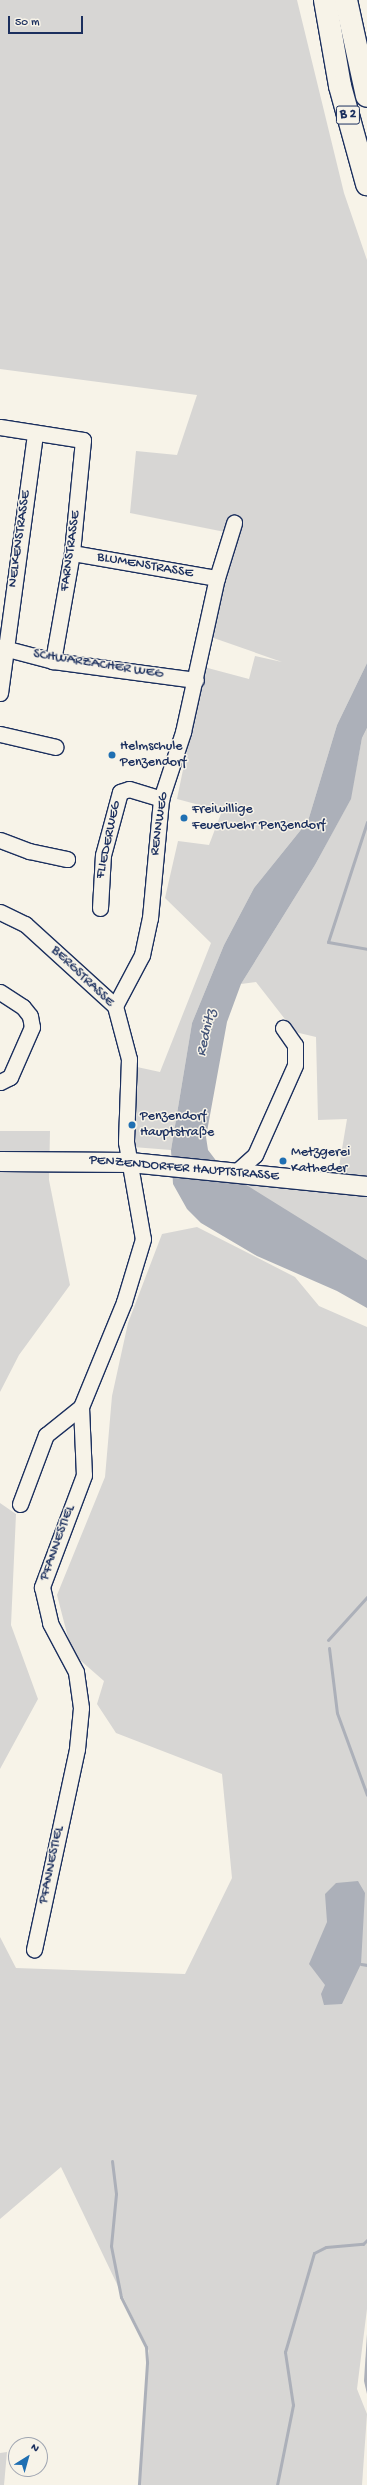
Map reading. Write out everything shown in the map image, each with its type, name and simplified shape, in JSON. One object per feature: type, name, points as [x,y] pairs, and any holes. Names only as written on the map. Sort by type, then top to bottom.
[{"type":"highway","points":[[316,0],[331,45]]},
{"type":"highway","name":"B 2","points":[[325,0],[331,45],[367,184]]},
{"type":"highway","name":"B 2","points":[[346,0],[367,96]]},
{"type":"main road","name":"PENZENDORFER HAUPTSTRASSE","points":[[0,1161],[130,1162],[367,1186]]},
{"type":"street","points":[[0,428],[35,433]]},
{"type":"street","name":"FARNSTRASSE","points":[[35,433],[83,440],[72,553],[53,661]]},
{"type":"street","name":"NELKENSTRASSE","points":[[0,693],[2,648],[35,433]]},
{"type":"street","name":"RENNWEG","points":[[115,1006],[142,955],[150,918],[161,799],[196,680],[217,578],[234,523]]},
{"type":"street","name":"BLUMENSTRASSE","points":[[72,553],[217,578]]},
{"type":"street","name":"SCHWARZACHER WEG","points":[[2,648],[53,661],[196,680]]},
{"type":"street","points":[[0,734],[56,747]]},
{"type":"street","name":"FLIEDERWEG","points":[[100,908],[103,855],[120,792],[129,788],[161,799]]},
{"type":"street","points":[[0,840],[29,851],[67,859]]},
{"type":"street","name":"BERGSTRASSE","points":[[0,912],[25,924],[115,1006],[129,1059],[126,1142],[130,1162]]},
{"type":"street","points":[[0,992],[23,1007],[30,1016],[32,1027],[10,1077],[0,1082]]},
{"type":"street","points":[[231,1172],[255,1155],[295,1065],[295,1045],[283,1028]]},
{"type":"street","name":"PFANNESTIEL","points":[[34,1949],[77,1749],[81,1708],[76,1672],[50,1623],[42,1587],[84,1475],[81,1407],[124,1302],[143,1238],[130,1162]]},
{"type":"street","points":[[20,1504],[46,1435],[81,1407]]},
{"type":"shaded area","points":[[0,0],[297,0],[344,193],[367,260],[367,663],[337,725],[308,821],[254,888],[224,945],[192,1023],[171,1150],[133,1147],[137,1067],[160,1072],[211,943],[165,898],[178,841],[209,845],[222,811],[177,799],[204,667],[249,679],[255,656],[282,662],[208,636],[235,534],[130,513],[136,451],[177,455],[197,395],[0,369]]},
{"type":"shaded area","points":[[367,728],[367,1260],[243,1185],[335,1191],[347,1119],[318,1120],[316,1037],[295,1032],[256,982],[241,984],[315,865],[350,800],[362,738]]},
{"type":"shaded area","points":[[0,1131],[50,1131],[49,1180],[70,1285],[19,1355],[0,1392]]},
{"type":"shaded area","points":[[197,1227],[295,1277],[319,1306],[367,1327],[367,2309],[357,2389],[367,2414],[362,2485],[140,2485],[149,2351],[61,2167],[0,2219],[0,1937],[16,1968],[185,1974],[232,1878],[222,1774],[116,1733],[97,1704],[104,1681],[72,1653],[57,1595],[105,1477],[112,1396],[128,1323],[162,1234]]},
{"type":"shaded area","points":[[0,1503],[16,1514],[11,1625],[38,1699],[0,1769]]},
{"type":"shaded area","points":[[7,2452],[4,2485],[0,2485],[0,2453]]},
{"type":"water","name":"Rednitz","points":[[367,663],[367,728],[362,738],[351,799],[315,865],[241,984],[227,1022],[206,1137],[208,1150],[224,1171],[367,1260],[367,1308],[337,1291],[257,1256],[201,1223],[187,1209],[173,1184],[171,1150],[192,1023],[224,945],[254,888],[308,821],[337,725]]},
{"type":"water","points":[[358,1881],[365,1893],[361,1964],[342,2004],[324,2005],[321,1994],[325,1985],[309,1964],[327,1922],[325,1894],[336,1883]]},
{"type":"water","points":[[367,2334],[367,2394],[364,2381]]},
{"type":"waterway","points":[[367,822],[328,942],[367,949]]},
{"type":"waterway","points":[[328,1640],[367,1597]]},
{"type":"waterway","points":[[329,1648],[337,1713],[367,1795]]},
{"type":"waterway","points":[[361,1964],[367,1965]]},
{"type":"waterway","points":[[112,2161],[116,2194],[111,2246],[121,2297],[146,2347],[147,2363],[139,2485]]},
{"type":"waterway","points":[[277,2485],[293,2405],[285,2352],[314,2253],[326,2247],[363,2244],[367,2240]]},
{"type":"place","name":"Helmschule Penzendorf","points":[[112,755]]},
{"type":"place","name":"Freiwillige Feuerwehr Penzendorf","points":[[184,818]]},
{"type":"place","name":"Penzendorf Hauptstraße","points":[[132,1125]]},
{"type":"place","name":"Metzgerei Katheder","points":[[283,1161]]}]
